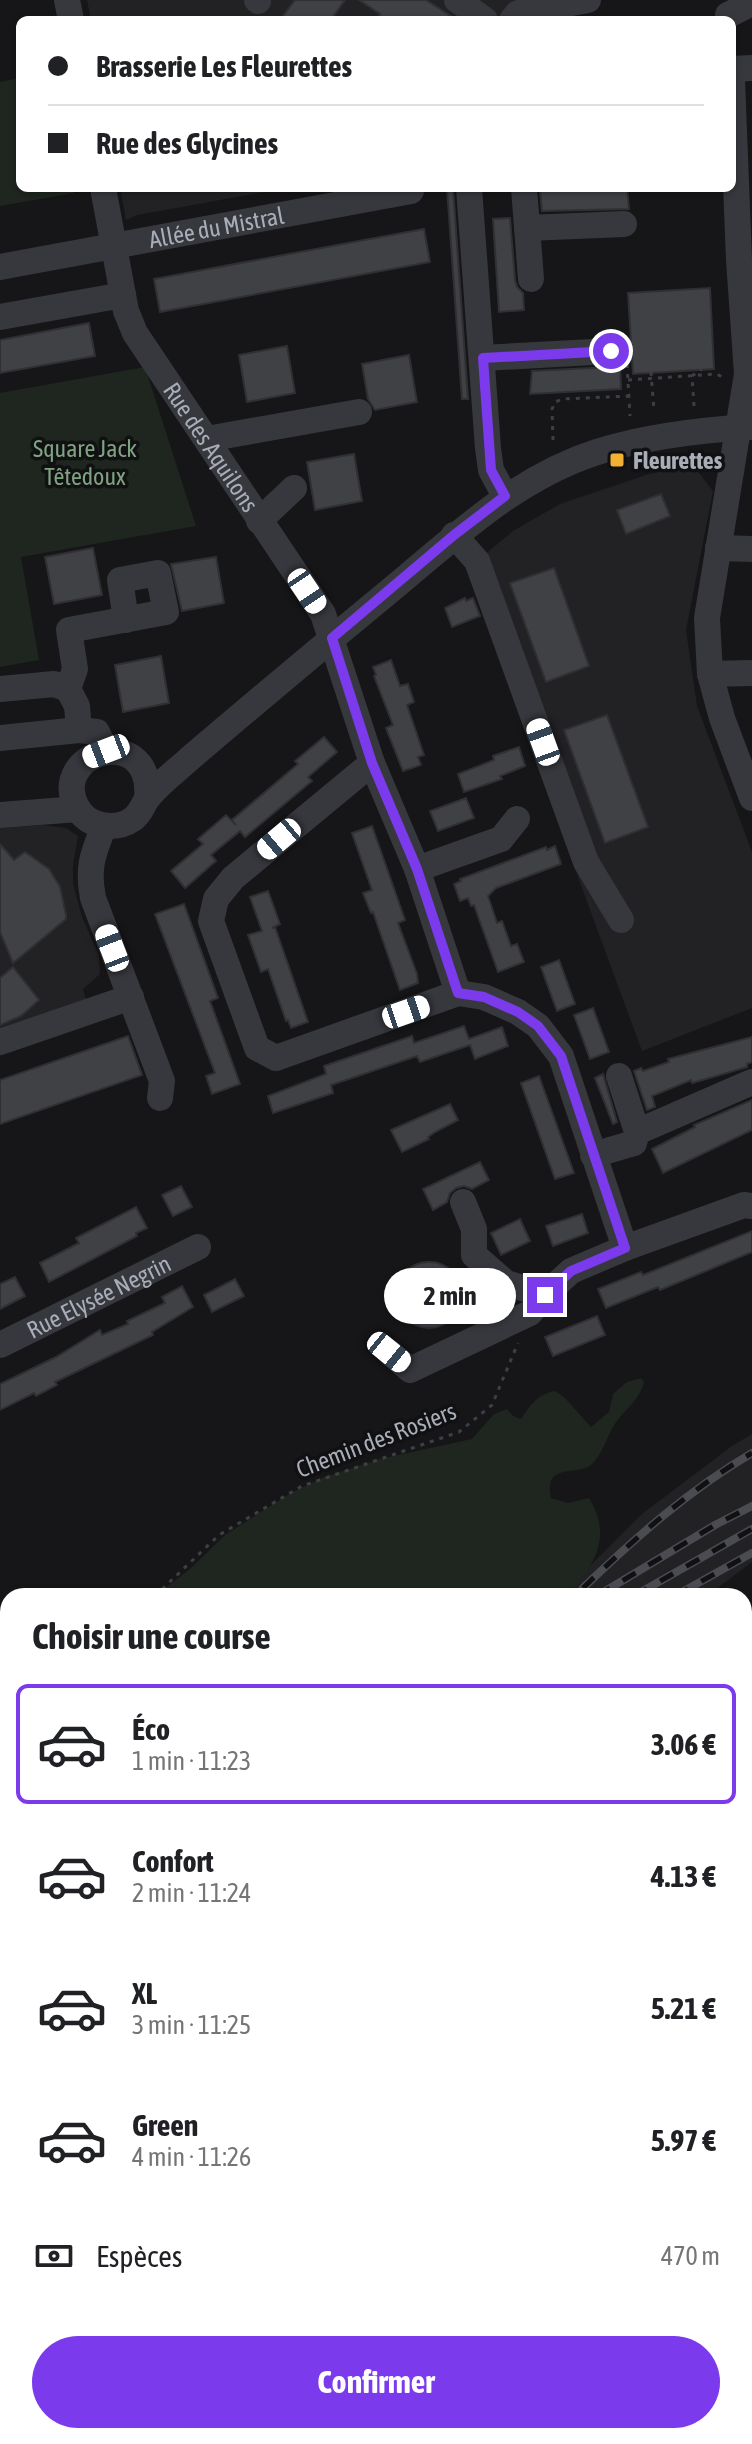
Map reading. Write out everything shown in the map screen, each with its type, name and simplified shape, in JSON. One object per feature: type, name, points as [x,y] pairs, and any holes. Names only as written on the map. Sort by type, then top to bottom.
[{"type":"street","points":[[457,0],[479,16]]},
{"type":"street","points":[[515,11],[588,0]]},
{"type":"street","points":[[727,12],[752,3]]},
{"type":"street","points":[[736,131],[746,260],[744,427],[718,548],[707,618],[710,674],[722,718],[752,798]]},
{"type":"street","name":"Rue des Aquilons","points":[[104,192],[126,311],[135,333],[323,614],[372,763],[417,869],[458,993]]},
{"type":"street","name":"Allée du Mistral","points":[[0,267],[406,192]]},
{"type":"street","points":[[469,192],[491,470],[505,496]]},
{"type":"street","points":[[524,192],[531,279]]},
{"type":"street","points":[[527,228],[624,224]]},
{"type":"street","points":[[0,317],[123,295]]},
{"type":"street","points":[[483,358],[611,351]]},
{"type":"street","points":[[207,439],[359,412]]},
{"type":"street","points":[[147,799],[148,785],[140,764],[119,752],[106,751],[88,758],[73,780],[78,809],[87,819],[104,826],[132,820],[147,799],[188,760],[454,535],[505,496],[595,452],[635,441],[744,427]]},
{"type":"street","points":[[259,521],[294,488]]},
{"type":"street","points":[[454,535],[477,561],[586,862],[621,920]]},
{"type":"street","points":[[718,548],[752,549]]},
{"type":"street","points":[[68,689],[75,669],[69,630],[126,620]]},
{"type":"street","points":[[710,674],[752,673]]},
{"type":"street","points":[[0,689],[54,684],[68,689],[77,706],[79,730]]},
{"type":"street","points":[[0,738],[79,730],[97,732],[106,751]]},
{"type":"street","points":[[140,764],[169,765],[188,760]]},
{"type":"street","points":[[372,763],[233,878],[216,899],[211,921],[257,1048],[276,1058],[458,993],[484,997],[518,1012],[538,1026],[561,1056],[625,1248]]},
{"type":"street","points":[[0,815],[78,809]]},
{"type":"street","points":[[417,869],[501,839],[517,819]]},
{"type":"street","points":[[104,826],[89,877],[93,898],[162,1081],[160,1098]]},
{"type":"street","points":[[0,1042],[131,997]]},
{"type":"street","points":[[593,1155],[634,1143],[637,1132],[619,1076]]},
{"type":"street","points":[[637,1132],[752,1082]]},
{"type":"street","points":[[463,1202],[474,1229],[474,1255],[506,1283],[538,1304]]},
{"type":"street","points":[[389,1352],[410,1370],[538,1304],[571,1271],[744,1205],[752,1206]]},
{"type":"street","name":"Rue Elysée Negrin","points":[[0,1345],[198,1247]]},
{"type":"path","points":[[692,376],[702,369]]},
{"type":"path","points":[[651,372],[654,411]]},
{"type":"path","points":[[630,416],[628,380],[716,374]]},
{"type":"path","points":[[692,376],[694,406]]},
{"type":"path","points":[[553,440],[552,409],[555,402],[629,396]]},
{"type":"path","name":"Chemin des Rosiers","points":[[163,1588],[219,1535],[302,1486],[459,1432],[492,1405],[538,1304]]},
{"type":"shaded area","points":[[87,0],[551,0],[554,16],[90,16]]},
{"type":"shaded area","points":[[121,192],[265,192],[137,215],[126,220]]},
{"type":"shaded area","points":[[692,464],[713,491],[686,630],[697,706],[752,852],[752,1008],[642,1051],[536,763],[477,561],[513,531],[560,504],[649,474]]},
{"type":"shaded area","points":[[43,825],[66,828],[78,836],[73,884],[82,917],[99,955],[100,974],[83,989],[93,1024],[0,1056],[0,828]]},
{"type":"shaded area","points":[[752,1434],[752,1562],[718,1588],[568,1588],[642,1514]]},
{"type":"green space","points":[[16,79],[16,192],[74,193],[0,206],[0,82]]},
{"type":"green space","name":"Square Jack Têtedoux","points":[[145,367],[196,526],[21,557],[39,660],[0,667],[0,393]]},
{"type":"green space","points":[[641,1378],[644,1382],[638,1395],[613,1427],[595,1461],[585,1468],[563,1472],[552,1479],[551,1498],[568,1503],[589,1498],[600,1525],[598,1549],[575,1588],[165,1588],[225,1535],[291,1493],[322,1478],[380,1459],[472,1439],[494,1414],[507,1409],[521,1419],[535,1401],[555,1391],[591,1427],[609,1412],[613,1394],[627,1382]]},
{"type":"building","points":[[295,0],[345,0],[334,16],[283,16]]},
{"type":"building","points":[[359,0],[426,0],[451,16],[379,16]]},
{"type":"building","points":[[447,192],[453,192],[468,399],[462,399]]},
{"type":"building","points":[[540,192],[627,192],[629,209],[542,211]]},
{"type":"building","points":[[510,218],[515,280],[523,293],[524,310],[499,312],[493,219]]},
{"type":"building","points":[[424,229],[430,262],[160,312],[154,279]]},
{"type":"building","points":[[710,288],[714,369],[633,374],[628,293]]},
{"type":"building","points":[[89,323],[95,356],[0,373],[0,340]]},
{"type":"building","points":[[287,346],[295,393],[247,402],[239,355]]},
{"type":"building","points":[[409,355],[417,402],[375,410],[368,399],[362,364]]},
{"type":"building","points":[[620,364],[621,389],[530,394],[532,371]]},
{"type":"building","points":[[354,454],[362,501],[315,510],[307,462]]},
{"type":"building","points":[[661,494],[670,516],[626,534],[617,510]]},
{"type":"building","points":[[93,548],[102,595],[54,604],[45,557]]},
{"type":"building","points":[[216,557],[224,603],[182,611],[171,564]]},
{"type":"building","points":[[554,568],[589,666],[546,682],[510,583]]},
{"type":"building","points":[[465,598],[466,601],[473,598],[480,616],[452,627],[445,608]]},
{"type":"building","points":[[161,656],[169,703],[123,712],[115,665]]},
{"type":"building","points":[[391,660],[400,686],[408,684],[414,702],[407,705],[424,755],[418,757],[421,765],[403,771],[386,728],[393,725],[373,667]]},
{"type":"building","points":[[607,715],[648,827],[605,843],[564,730]]},
{"type":"building","points":[[324,737],[337,752],[308,777],[312,781],[245,837],[240,831],[211,855],[216,861],[185,888],[171,871],[203,844],[198,839],[226,815],[236,825],[232,820],[298,764],[295,761]]},
{"type":"building","points":[[519,747],[525,766],[500,776],[502,779],[464,792],[458,774]]},
{"type":"building","points":[[466,798],[474,818],[438,831],[430,811]]},
{"type":"building","points":[[372,826],[405,920],[398,923],[417,974],[418,983],[400,990],[373,912],[363,893],[372,890],[352,833]]},
{"type":"building","points":[[0,844],[14,860],[25,852],[49,869],[60,887],[66,915],[66,919],[13,963],[0,932]]},
{"type":"building","points":[[555,846],[561,864],[496,888],[488,896],[497,923],[502,921],[511,946],[517,944],[524,962],[498,972],[474,905],[471,906],[468,898],[460,901],[454,884],[460,879]]},
{"type":"building","points":[[268,891],[280,924],[272,928],[275,927],[308,1022],[291,1028],[268,969],[261,972],[248,935],[262,931],[250,897]]},
{"type":"building","points":[[184,904],[218,998],[210,1001],[240,1084],[212,1094],[206,1076],[215,1073],[155,914]]},
{"type":"building","points":[[559,960],[575,1004],[557,1011],[541,967]]},
{"type":"building","points":[[13,967],[39,1000],[21,1016],[0,1025],[0,978]]},
{"type":"building","points":[[593,1008],[609,1052],[590,1059],[574,1015]]},
{"type":"building","points":[[464,1026],[469,1039],[502,1027],[508,1046],[475,1059],[470,1045],[420,1062],[417,1056],[331,1085],[333,1093],[273,1113],[268,1096],[326,1074],[324,1066],[412,1036],[414,1043]]},
{"type":"building","points":[[128,1036],[142,1075],[0,1124],[0,1080]]},
{"type":"building","points":[[752,1037],[752,1062],[747,1067],[692,1083],[691,1080],[652,1096],[655,1107],[647,1110],[634,1071],[641,1068],[643,1071],[669,1062],[668,1059]]},
{"type":"building","points":[[603,1074],[617,1122],[613,1124],[595,1078]]},
{"type":"building","points":[[539,1076],[574,1173],[555,1179],[521,1083]]},
{"type":"building","points":[[752,1100],[752,1130],[663,1173],[652,1149],[694,1125]]},
{"type":"building","points":[[450,1104],[458,1120],[402,1152],[391,1130]]},
{"type":"building","points":[[480,1162],[489,1180],[472,1189],[464,1186],[456,1188],[447,1202],[433,1210],[423,1189]]},
{"type":"building","points":[[181,1186],[192,1207],[173,1216],[162,1195]]},
{"type":"building","points":[[136,1207],[147,1228],[49,1282],[40,1263],[79,1243],[76,1238]]},
{"type":"building","points":[[582,1214],[588,1233],[553,1246],[546,1226]]},
{"type":"building","points":[[520,1219],[530,1241],[501,1255],[491,1233]]},
{"type":"building","points":[[752,1231],[752,1252],[660,1290],[658,1287],[606,1308],[598,1289],[641,1272],[643,1275]]},
{"type":"building","points":[[429,1262],[442,1264],[457,1277],[462,1295],[460,1308],[447,1323],[429,1328],[416,1326],[401,1313],[396,1295],[398,1282],[411,1267]]},
{"type":"building","points":[[15,1277],[25,1296],[0,1309],[0,1284]]},
{"type":"building","points":[[235,1279],[244,1296],[212,1312],[204,1295]]},
{"type":"building","points":[[182,1286],[193,1307],[152,1332],[153,1335],[55,1382],[57,1385],[36,1396],[34,1393],[0,1410],[0,1384],[56,1357],[100,1330],[102,1335],[128,1324],[127,1321],[165,1303],[162,1297]]},
{"type":"building","points":[[597,1316],[605,1335],[553,1356],[545,1337]]},
{"type":"railway","points":[[583,1588],[663,1516],[752,1453]]},
{"type":"railway","points":[[610,1588],[752,1506]]},
{"type":"railway","points":[[648,1588],[752,1529]]},
{"type":"railway","points":[[689,1588],[752,1553]]},
{"type":"place","name":"Fleurettes","points":[[617,460]]},
{"type":"route","points":[[545,1295],[571,1271],[625,1248],[561,1056],[538,1026],[518,1012],[484,997],[458,993],[417,869],[372,763],[332,638],[505,496],[491,470],[483,358],[611,351]]}]
